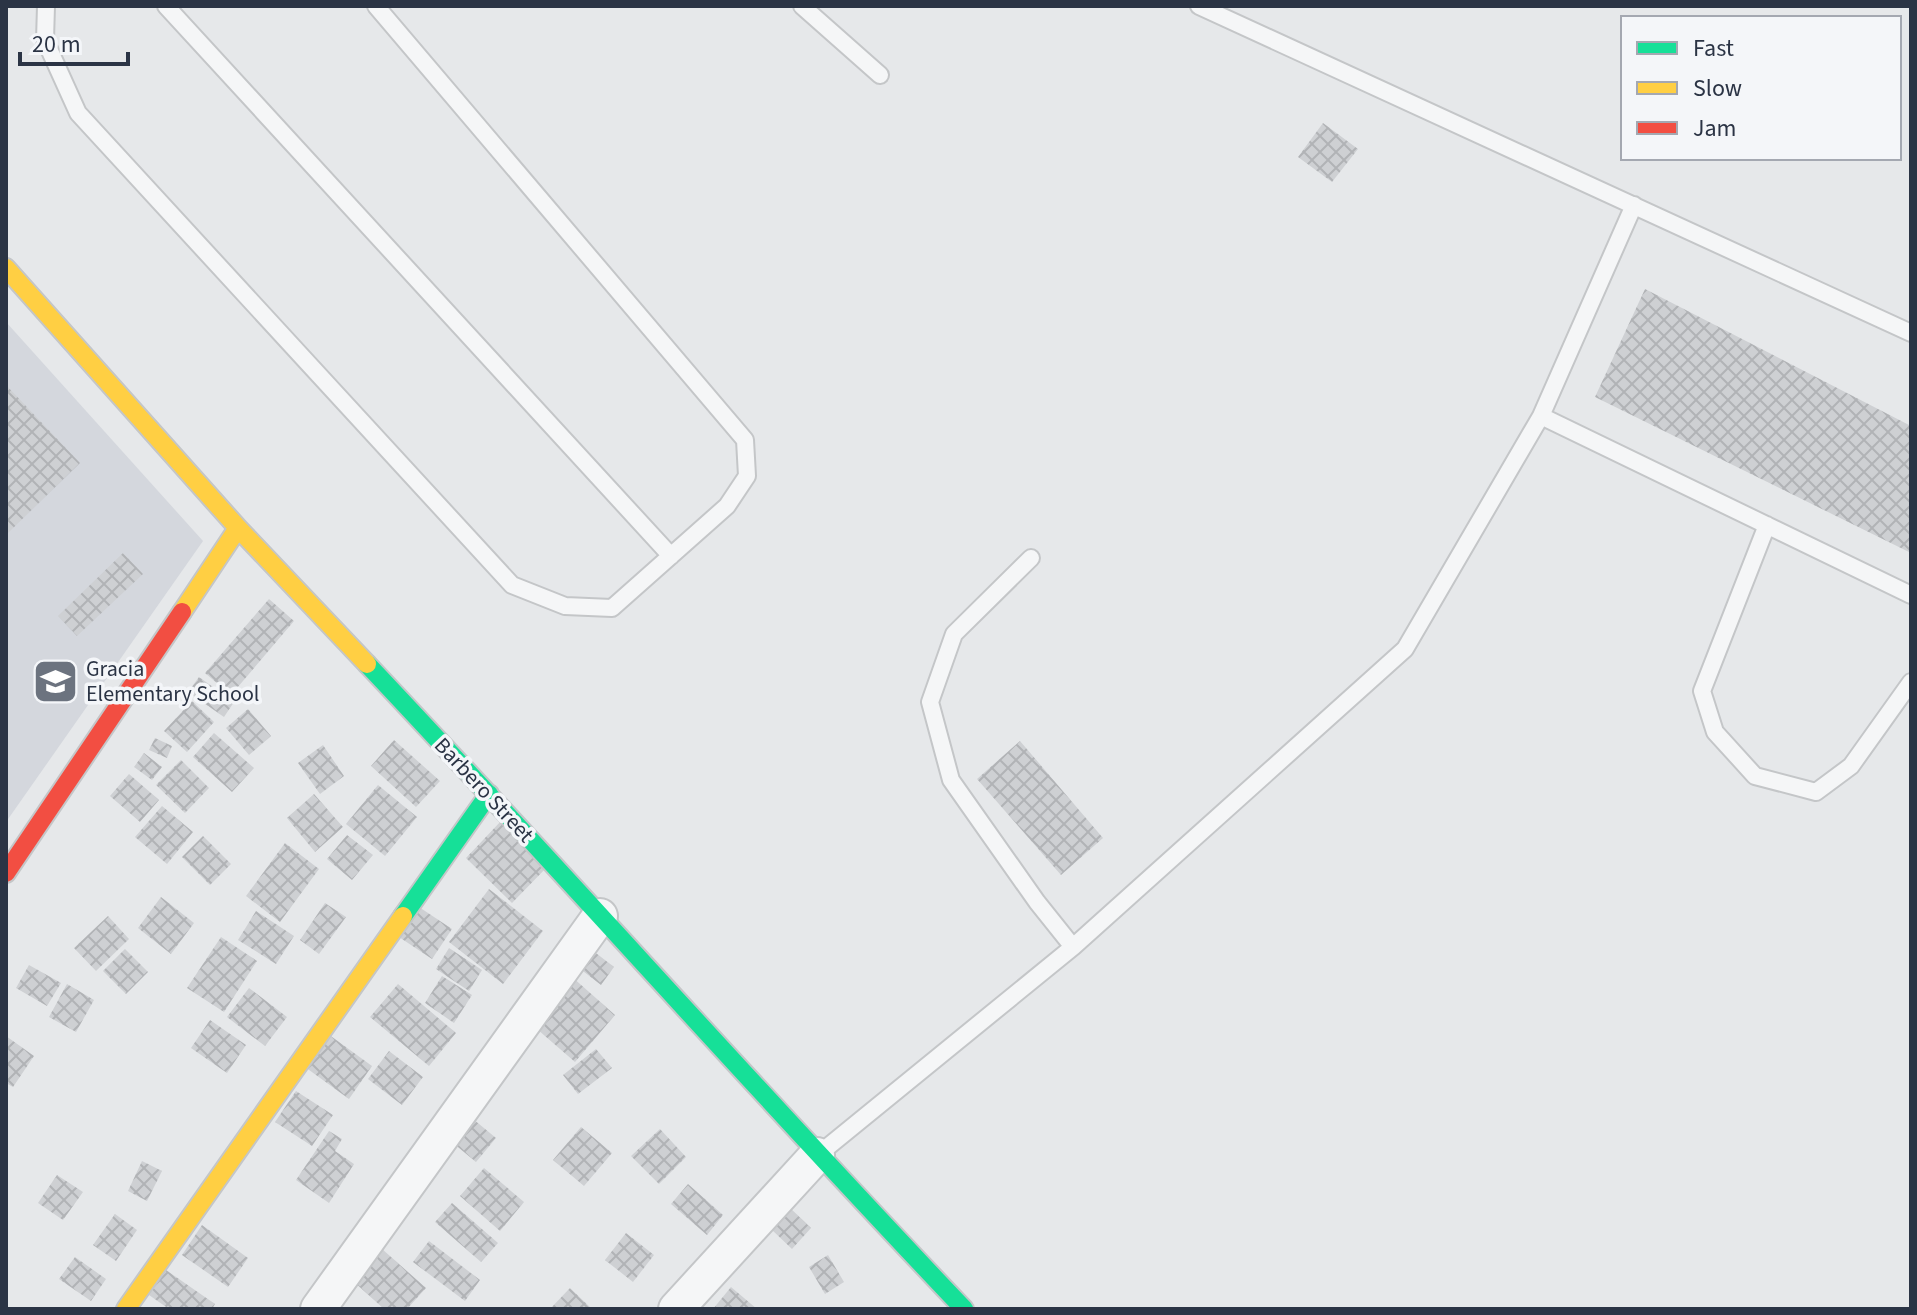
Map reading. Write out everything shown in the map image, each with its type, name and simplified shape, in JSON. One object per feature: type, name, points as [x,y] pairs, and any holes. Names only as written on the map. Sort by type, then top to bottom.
[{"type":"street","name":"Barbero Street","points":[[6,268],[238,528],[489,794],[817,1155],[964,1309]]},
{"type":"street","points":[[6,873],[238,528]]},
{"type":"street","points":[[126,1309],[489,794]]},
{"type":"street","points":[[318,1309],[600,916]]},
{"type":"street","points":[[676,1309],[817,1155]]},
{"type":"lane","points":[[46,6],[45,40],[78,113],[512,585],[565,606],[612,608],[727,506],[747,476],[745,440],[376,6]]},
{"type":"lane","points":[[166,6],[671,556]]},
{"type":"lane","points":[[802,6],[880,75]]},
{"type":"lane","points":[[1199,6],[1911,333]]},
{"type":"lane","points":[[817,1155],[1073,947],[1405,649],[1541,416],[1634,205]]},
{"type":"lane","points":[[1541,416],[1911,595]]},
{"type":"lane","points":[[1767,525],[1702,691],[1715,732],[1755,776],[1816,792],[1851,766],[1911,682]]},
{"type":"lane","points":[[1031,558],[954,634],[930,702],[951,780],[1037,902],[1073,947]]},
{"type":"shaded area","name":"Gracia Elementary School","points":[[6,322],[203,541],[6,822]]},
{"type":"building","points":[[1323,123],[1358,149],[1332,182],[1298,157]]},
{"type":"building","points":[[1645,289],[1911,426],[1911,553],[1595,397]]},
{"type":"building","points":[[6,385],[80,463],[8,533],[6,531]]},
{"type":"building","points":[[123,553],[143,574],[77,636],[58,616]]},
{"type":"building","points":[[269,599],[294,621],[231,695],[205,673]]},
{"type":"building","points":[[199,677],[234,702],[224,717],[188,692]]},
{"type":"building","points":[[192,701],[214,722],[187,752],[164,731]]},
{"type":"building","points":[[248,709],[271,736],[249,755],[226,728]]},
{"type":"building","points":[[214,733],[254,768],[232,792],[193,757]]},
{"type":"building","points":[[155,738],[172,746],[167,758],[149,750]]},
{"type":"building","points":[[394,740],[440,781],[416,807],[371,766]]},
{"type":"building","points":[[1020,741],[1103,838],[1061,875],[977,779]]},
{"type":"building","points":[[323,745],[344,776],[320,794],[298,763]]},
{"type":"building","points":[[144,753],[162,767],[152,780],[134,767]]},
{"type":"building","points":[[181,760],[209,788],[185,813],[156,785]]},
{"type":"building","points":[[129,774],[159,800],[140,822],[110,796]]},
{"type":"building","points":[[378,785],[417,817],[385,856],[346,824]]},
{"type":"building","points":[[314,794],[343,827],[315,852],[287,818]]},
{"type":"building","points":[[162,806],[193,832],[167,864],[135,837]]},
{"type":"building","points":[[501,821],[548,866],[512,903],[466,858]]},
{"type":"building","points":[[347,835],[373,855],[352,880],[327,859]]},
{"type":"building","points":[[203,836],[231,864],[210,885],[182,857]]},
{"type":"building","points":[[285,843],[319,869],[280,922],[246,896]]},
{"type":"building","points":[[489,889],[543,931],[503,984],[449,942]]},
{"type":"building","points":[[161,897],[194,923],[171,954],[138,928]]},
{"type":"building","points":[[325,903],[346,917],[319,954],[300,940]]},
{"type":"building","points":[[416,905],[452,929],[432,959],[396,935]]},
{"type":"building","points":[[256,911],[294,936],[276,964],[238,940]]},
{"type":"building","points":[[108,916],[129,939],[96,971],[74,948]]},
{"type":"building","points":[[221,937],[257,961],[224,1012],[187,988]]},
{"type":"building","points":[[449,948],[482,970],[469,991],[436,969]]},
{"type":"building","points":[[125,949],[148,972],[126,994],[103,971]]},
{"type":"building","points":[[592,950],[614,967],[601,985],[579,968]]},
{"type":"building","points":[[29,965],[61,983],[47,1006],[16,988]]},
{"type":"building","points":[[442,976],[472,995],[454,1023],[425,1003]]},
{"type":"building","points":[[571,976],[615,1015],[575,1062],[530,1023]]},
{"type":"building","points":[[67,984],[94,1000],[76,1032],[49,1017]]},
{"type":"building","points":[[398,984],[456,1033],[429,1066],[370,1017]]},
{"type":"building","points":[[249,988],[287,1017],[265,1046],[227,1017]]},
{"type":"building","points":[[210,1020],[246,1045],[227,1073],[191,1048]]},
{"type":"building","points":[[328,1034],[372,1066],[349,1099],[305,1067]]},
{"type":"building","points":[[6,1036],[34,1056],[13,1087],[6,1083]]},
{"type":"building","points":[[596,1049],[612,1068],[578,1094],[563,1075]]},
{"type":"building","points":[[389,1051],[423,1077],[402,1105],[368,1079]]},
{"type":"building","points":[[296,1091],[333,1115],[312,1146],[275,1122]]},
{"type":"building","points":[[467,1114],[496,1138],[476,1162],[447,1138]]},
{"type":"building","points":[[581,1127],[612,1153],[584,1186],[553,1160]]},
{"type":"building","points":[[660,1129],[686,1157],[659,1184],[631,1156]]},
{"type":"building","points":[[329,1131],[342,1139],[335,1151],[354,1164],[329,1203],[296,1180]]},
{"type":"building","points":[[142,1161],[162,1171],[147,1201],[128,1191]]},
{"type":"building","points":[[484,1168],[524,1202],[500,1231],[460,1196]]},
{"type":"building","points":[[57,1175],[83,1192],[63,1220],[38,1203]]},
{"type":"building","points":[[688,1184],[723,1215],[707,1235],[671,1204]]},
{"type":"building","points":[[452,1203],[498,1243],[481,1262],[435,1222]]},
{"type":"building","points":[[790,1208],[811,1228],[792,1249],[771,1229]]},
{"type":"building","points":[[115,1214],[137,1230],[116,1261],[93,1245]]},
{"type":"building","points":[[202,1225],[248,1258],[228,1287],[182,1255]]},
{"type":"building","points":[[626,1233],[654,1255],[633,1282],[605,1260]]},
{"type":"building","points":[[429,1241],[480,1280],[465,1301],[413,1262]]},
{"type":"building","points":[[382,1249],[426,1288],[407,1309],[384,1309],[353,1281]]},
{"type":"building","points":[[828,1255],[844,1282],[825,1294],[809,1267]]},
{"type":"building","points":[[75,1257],[106,1279],[91,1301],[59,1279]]},
{"type":"building","points":[[166,1270],[215,1304],[212,1309],[169,1309],[149,1295]]},
{"type":"building","points":[[731,1287],[757,1309],[713,1309]]},
{"type":"building","points":[[570,1288],[592,1309],[550,1309]]},
{"type":"traffic: fast","points":[[367,664],[964,1309]]},
{"type":"traffic: fast","points":[[403,916],[489,794]]},
{"type":"traffic: slow","points":[[6,268],[238,528],[367,664]]},
{"type":"traffic: slow","points":[[182,612],[238,528]]},
{"type":"traffic: slow","points":[[126,1309],[403,916]]},
{"type":"traffic: jam","points":[[6,873],[182,612]]},
{"type":"place","name":"Gracia Elementary School","points":[[55,682]]}]
